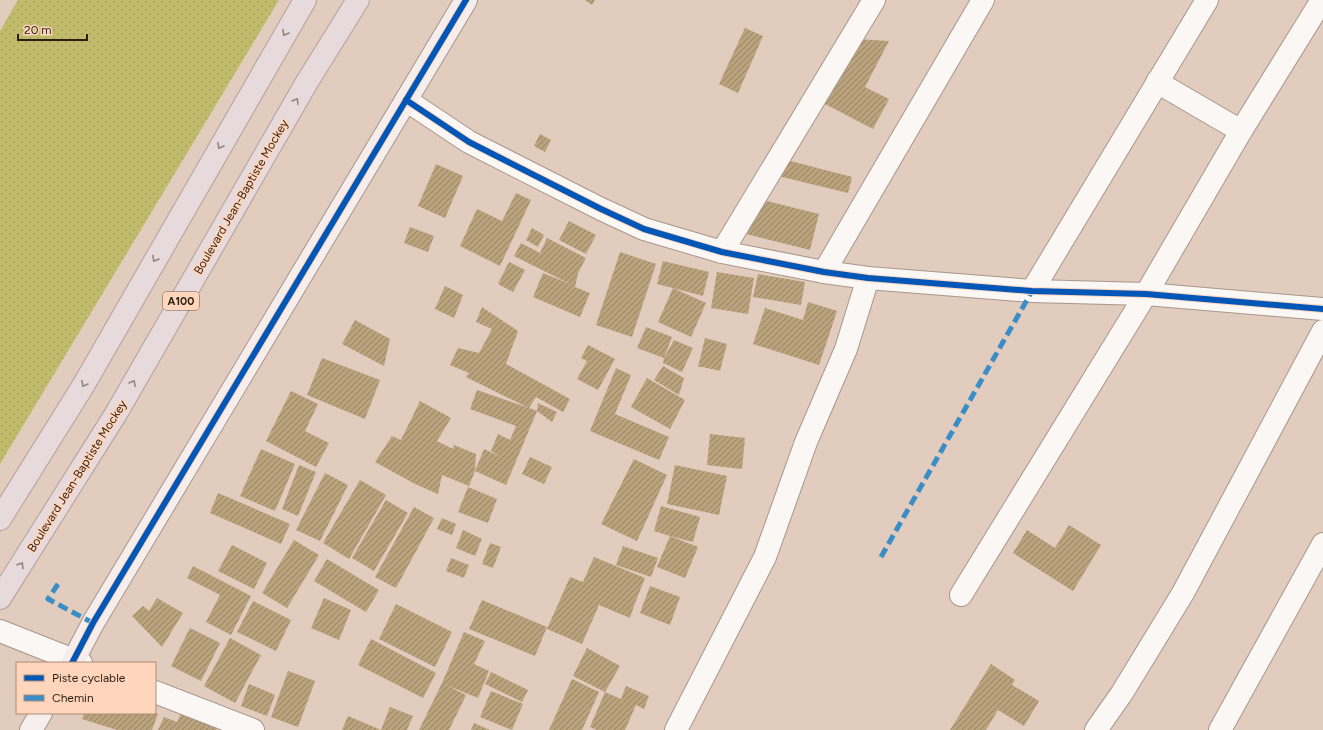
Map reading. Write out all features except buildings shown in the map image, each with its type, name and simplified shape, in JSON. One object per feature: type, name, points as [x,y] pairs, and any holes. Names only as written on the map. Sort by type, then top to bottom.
[{"type":"highway","points":[[0,519],[83,386],[305,0]]},
{"type":"highway","name":"Boulevard Jean-Baptiste Mockey","points":[[0,598],[117,412],[307,82],[358,0]]},
{"type":"street","points":[[0,631],[75,662],[93,623],[466,0]]},
{"type":"street","points":[[722,252],[874,0]]},
{"type":"street","points":[[824,272],[983,0]]},
{"type":"street","points":[[1032,291],[1207,0]]},
{"type":"street","points":[[961,595],[1146,294],[1241,131],[1322,0]]},
{"type":"street","points":[[1157,82],[1241,131]]},
{"type":"street","points":[[406,100],[469,142],[601,209],[644,229],[722,252],[824,272],[868,278],[1032,291],[1146,294],[1323,308]]},
{"type":"street","points":[[676,730],[765,557],[806,442],[846,349],[868,278]]},
{"type":"street","points":[[1096,730],[1122,693],[1183,593],[1323,331]]},
{"type":"street","points":[[1220,730],[1323,544]]},
{"type":"street","points":[[156,692],[253,730]]},
{"type":"street","points":[[31,730],[40,714]]},
{"type":"shaded area","points":[[18,0],[279,0],[0,464],[0,31]]},
{"type":"marked path","points":[[881,557],[1032,291]]},
{"type":"marked path","points":[[58,584],[48,599],[93,623]]},
{"type":"cycle path","points":[[73,662],[93,623],[466,0]]},
{"type":"cycle path","points":[[406,100],[469,142],[601,209],[644,229],[722,252],[824,272],[868,278],[1032,291],[1146,294],[1323,309]]}]
